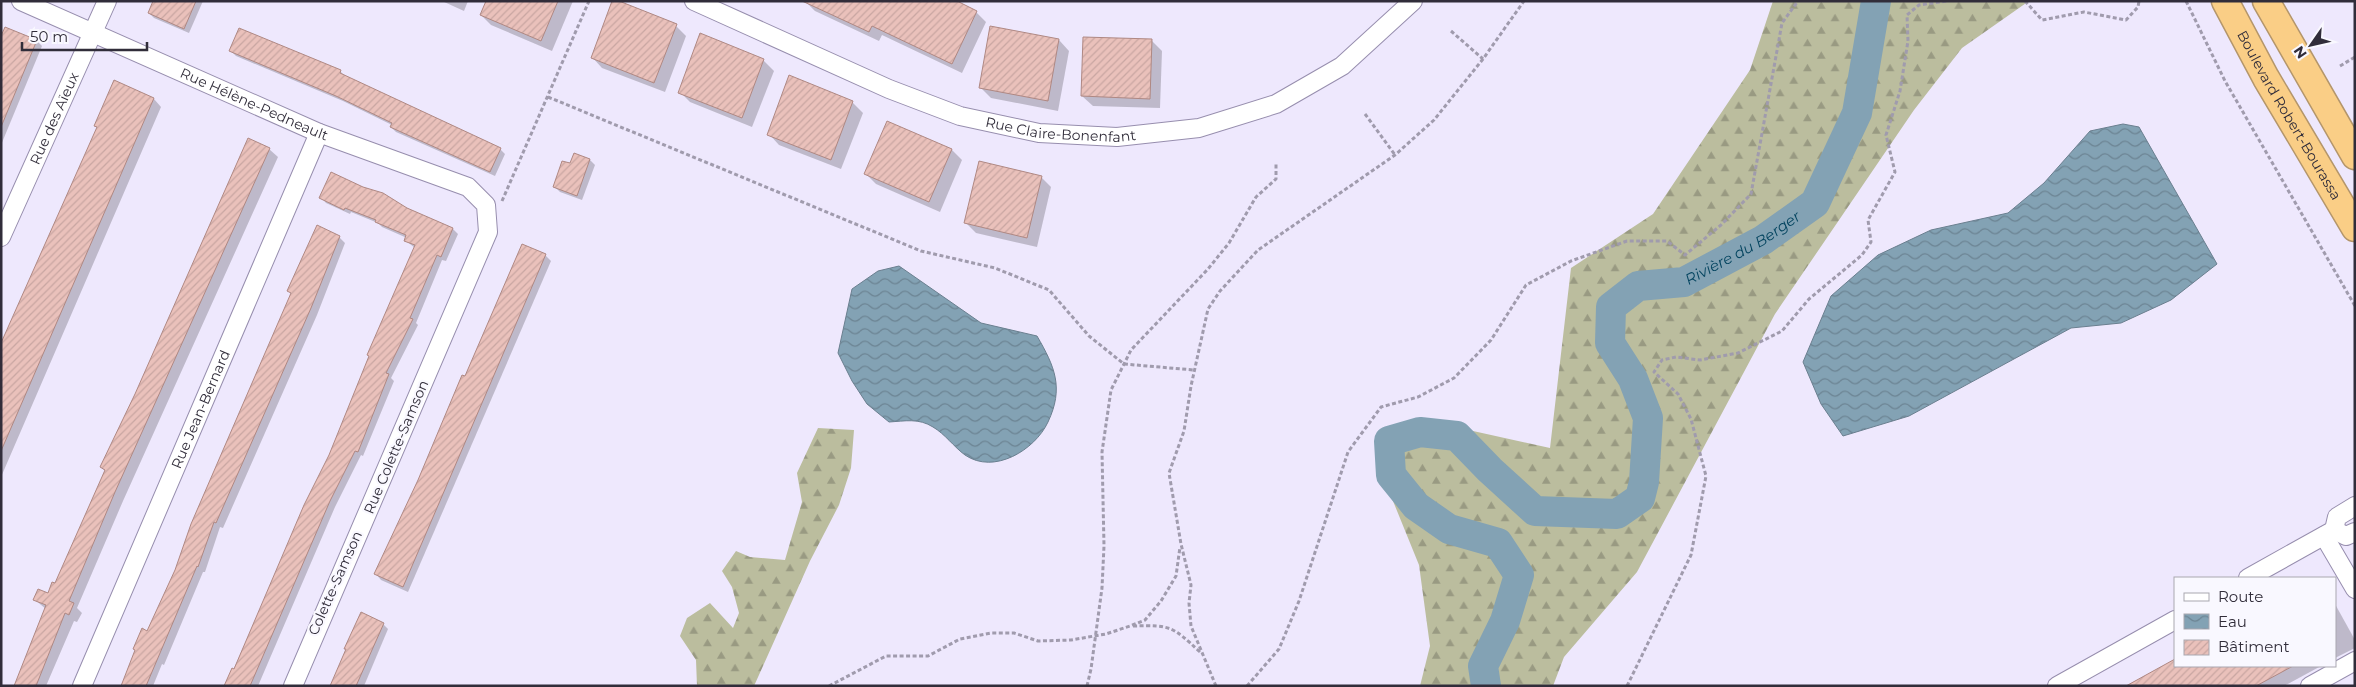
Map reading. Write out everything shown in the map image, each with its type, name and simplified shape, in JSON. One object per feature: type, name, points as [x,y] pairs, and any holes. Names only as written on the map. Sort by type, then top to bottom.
[{"type":"highway","name":"Boulevard Robert-Bourassa","points":[[2225,1],[2266,78],[2355,228]]},
{"type":"highway","points":[[2266,1],[2355,156]]},
{"type":"street","name":"Rue Hélène-Pedneault","points":[[21,1],[319,133],[468,187],[487,220]]},
{"type":"street","name":"Rue des Aïeux","points":[[1,237],[107,1]]},
{"type":"street","name":"Rue Claire-Bonenfant","points":[[694,1],[889,89],[960,116],[1039,133],[1117,137],[1199,128],[1276,104],[1342,66],[1413,1]]},
{"type":"street","name":"Rue Jean-Bernard","points":[[82,686],[319,133]]},
{"type":"street","name":"Rue Colette-Samson","points":[[291,686],[487,220]]},
{"type":"street","points":[[2250,577],[2329,533],[2337,517],[2355,506]]},
{"type":"street","points":[[2329,533],[2346,536],[2355,532]]},
{"type":"street","points":[[2329,533],[2355,589]]},
{"type":"street","points":[[2062,685],[2174,621]]},
{"type":"street","points":[[2310,686],[2355,661]]},
{"type":"path","points":[[487,220],[501,203],[589,1]]},
{"type":"path","points":[[1216,686],[1190,626],[1189,604],[1191,585],[1181,544],[1169,472],[1184,431],[1194,370],[1208,309],[1220,291],[1258,250],[1395,155],[1434,120],[1483,59],[1524,1]]},
{"type":"path","points":[[1247,686],[1279,649],[1299,602],[1348,452],[1381,407],[1418,397],[1454,378],[1491,340],[1526,286],[1571,261],[1627,241],[1667,241],[1685,255],[1720,225],[1751,194],[1782,22],[1798,1]]},
{"type":"path","points":[[1627,686],[1691,555],[1706,476],[1691,419],[1678,394],[1654,372],[1662,360],[1676,357],[1700,360],[1738,353],[1782,331],[1809,299],[1862,255],[1871,242],[1868,220],[1895,172],[1886,135],[1902,82],[1908,41],[1907,15],[1919,5],[1946,1]]},
{"type":"path","points":[[2025,1],[2042,20],[2084,12],[2126,20],[2138,7],[2139,1]]},
{"type":"path","points":[[2186,1],[2226,81],[2355,306]]},
{"type":"path","points":[[1451,31],[1483,59]]},
{"type":"path","points":[[2340,66],[2355,57]]},
{"type":"path","points":[[548,97],[921,251],[995,268],[1049,290],[1089,336],[1124,364],[1194,370]]},
{"type":"path","points":[[1365,114],[1395,155]]},
{"type":"path","points":[[1087,686],[1102,588],[1104,546],[1102,452],[1111,390],[1131,350],[1190,289],[1229,243],[1256,197],[1276,179],[1276,162]]},
{"type":"path","points":[[829,686],[886,656],[928,656],[960,639],[992,633],[1014,633],[1038,641],[1071,640],[1095,636],[1145,620],[1161,600],[1176,576],[1181,544]]},
{"type":"path","points":[[1130,626],[1166,627],[1179,632],[1200,652]]},
{"type":"green space","points":[[1773,1],[2029,1],[1962,48],[1914,110],[1775,314],[1637,572],[1564,657],[1553,686],[1420,686],[1430,646],[1419,565],[1380,469],[1419,419],[1550,448],[1571,268],[1653,214],[1750,70]]},
{"type":"green space","points":[[818,428],[854,430],[851,468],[839,505],[810,561],[754,686],[697,686],[696,660],[680,636],[687,618],[710,603],[733,628],[739,613],[732,587],[722,571],[736,551],[750,557],[785,560],[802,502],[797,473]]},
{"type":"water","points":[[2123,124],[2139,127],[2217,264],[2171,300],[2121,323],[2071,328],[1909,416],[1843,436],[1821,404],[1803,362],[1831,296],[1878,255],[1931,230],[2008,213],[2044,183],[2090,131]]},
{"type":"water","points":[[899,266],[981,323],[1037,336],[1053,368],[1056,399],[1048,422],[1042,432],[1024,450],[1001,461],[988,462],[976,460],[965,455],[942,433],[928,424],[912,421],[889,422],[867,404],[852,381],[838,353],[852,289],[878,271]]},
{"type":"building","points":[[153,1],[196,1],[184,29],[148,13]]},
{"type":"building","points":[[486,1],[558,1],[541,41],[480,15]]},
{"type":"building","points":[[612,1],[619,1],[677,24],[654,83],[591,58]]},
{"type":"building","points":[[802,1],[957,1],[977,11],[952,64],[872,26],[869,32]]},
{"type":"building","points":[[990,26],[1059,39],[1048,101],[979,88]]},
{"type":"building","points":[[5,27],[37,40],[1,127],[1,36]]},
{"type":"building","points":[[239,28],[341,70],[340,73],[501,148],[490,172],[390,127],[392,123],[336,96],[229,51]]},
{"type":"building","points":[[700,33],[764,59],[742,118],[678,93]]},
{"type":"building","points":[[1083,37],[1152,39],[1150,99],[1081,96]]},
{"type":"building","points":[[789,75],[853,101],[831,160],[767,135]]},
{"type":"building","points":[[114,80],[154,98],[1,451],[1,343],[97,127],[94,126]]},
{"type":"building","points":[[887,121],[952,149],[929,202],[864,174]]},
{"type":"building","points":[[248,138],[270,148],[115,492],[69,601],[74,603],[69,615],[65,613],[36,686],[14,686],[46,605],[33,600],[38,589],[48,593],[52,582],[55,583],[105,470],[100,467],[135,394]]},
{"type":"building","points":[[574,153],[590,159],[577,196],[553,187],[562,161],[570,163]]},
{"type":"building","points":[[979,161],[1042,176],[1027,238],[964,223]]},
{"type":"building","points":[[331,172],[363,187],[383,193],[407,208],[453,228],[441,257],[437,255],[410,318],[413,319],[386,373],[389,374],[358,452],[355,451],[330,501],[250,686],[224,686],[232,668],[234,669],[304,505],[329,455],[369,356],[367,355],[415,245],[404,241],[406,235],[375,222],[376,220],[345,208],[344,210],[319,198]]},
{"type":"building","points":[[317,225],[340,236],[311,308],[216,523],[214,522],[198,567],[146,686],[121,686],[142,628],[147,631],[175,570],[191,524],[291,293],[287,291]]},
{"type":"building","points":[[522,244],[546,254],[403,587],[374,574],[418,480],[462,375],[465,376]]},
{"type":"building","points":[[361,612],[384,623],[356,686],[330,686],[346,649],[344,649]]},
{"type":"building","points":[[2174,660],[2174,667],[2291,667],[2256,686],[2126,686]]},
{"type":"waterway","name":"Rivière du Berger","points":[[1486,686],[1483,666],[1505,621],[1519,575],[1498,543],[1449,529],[1416,506],[1391,475],[1389,441],[1420,432],[1457,436],[1490,470],[1535,511],[1617,514],[1640,498],[1644,482],[1648,418],[1633,379],[1610,343],[1611,307],[1638,286],[1684,282],[1763,240],[1815,203],[1857,113],[1876,1]]}]
